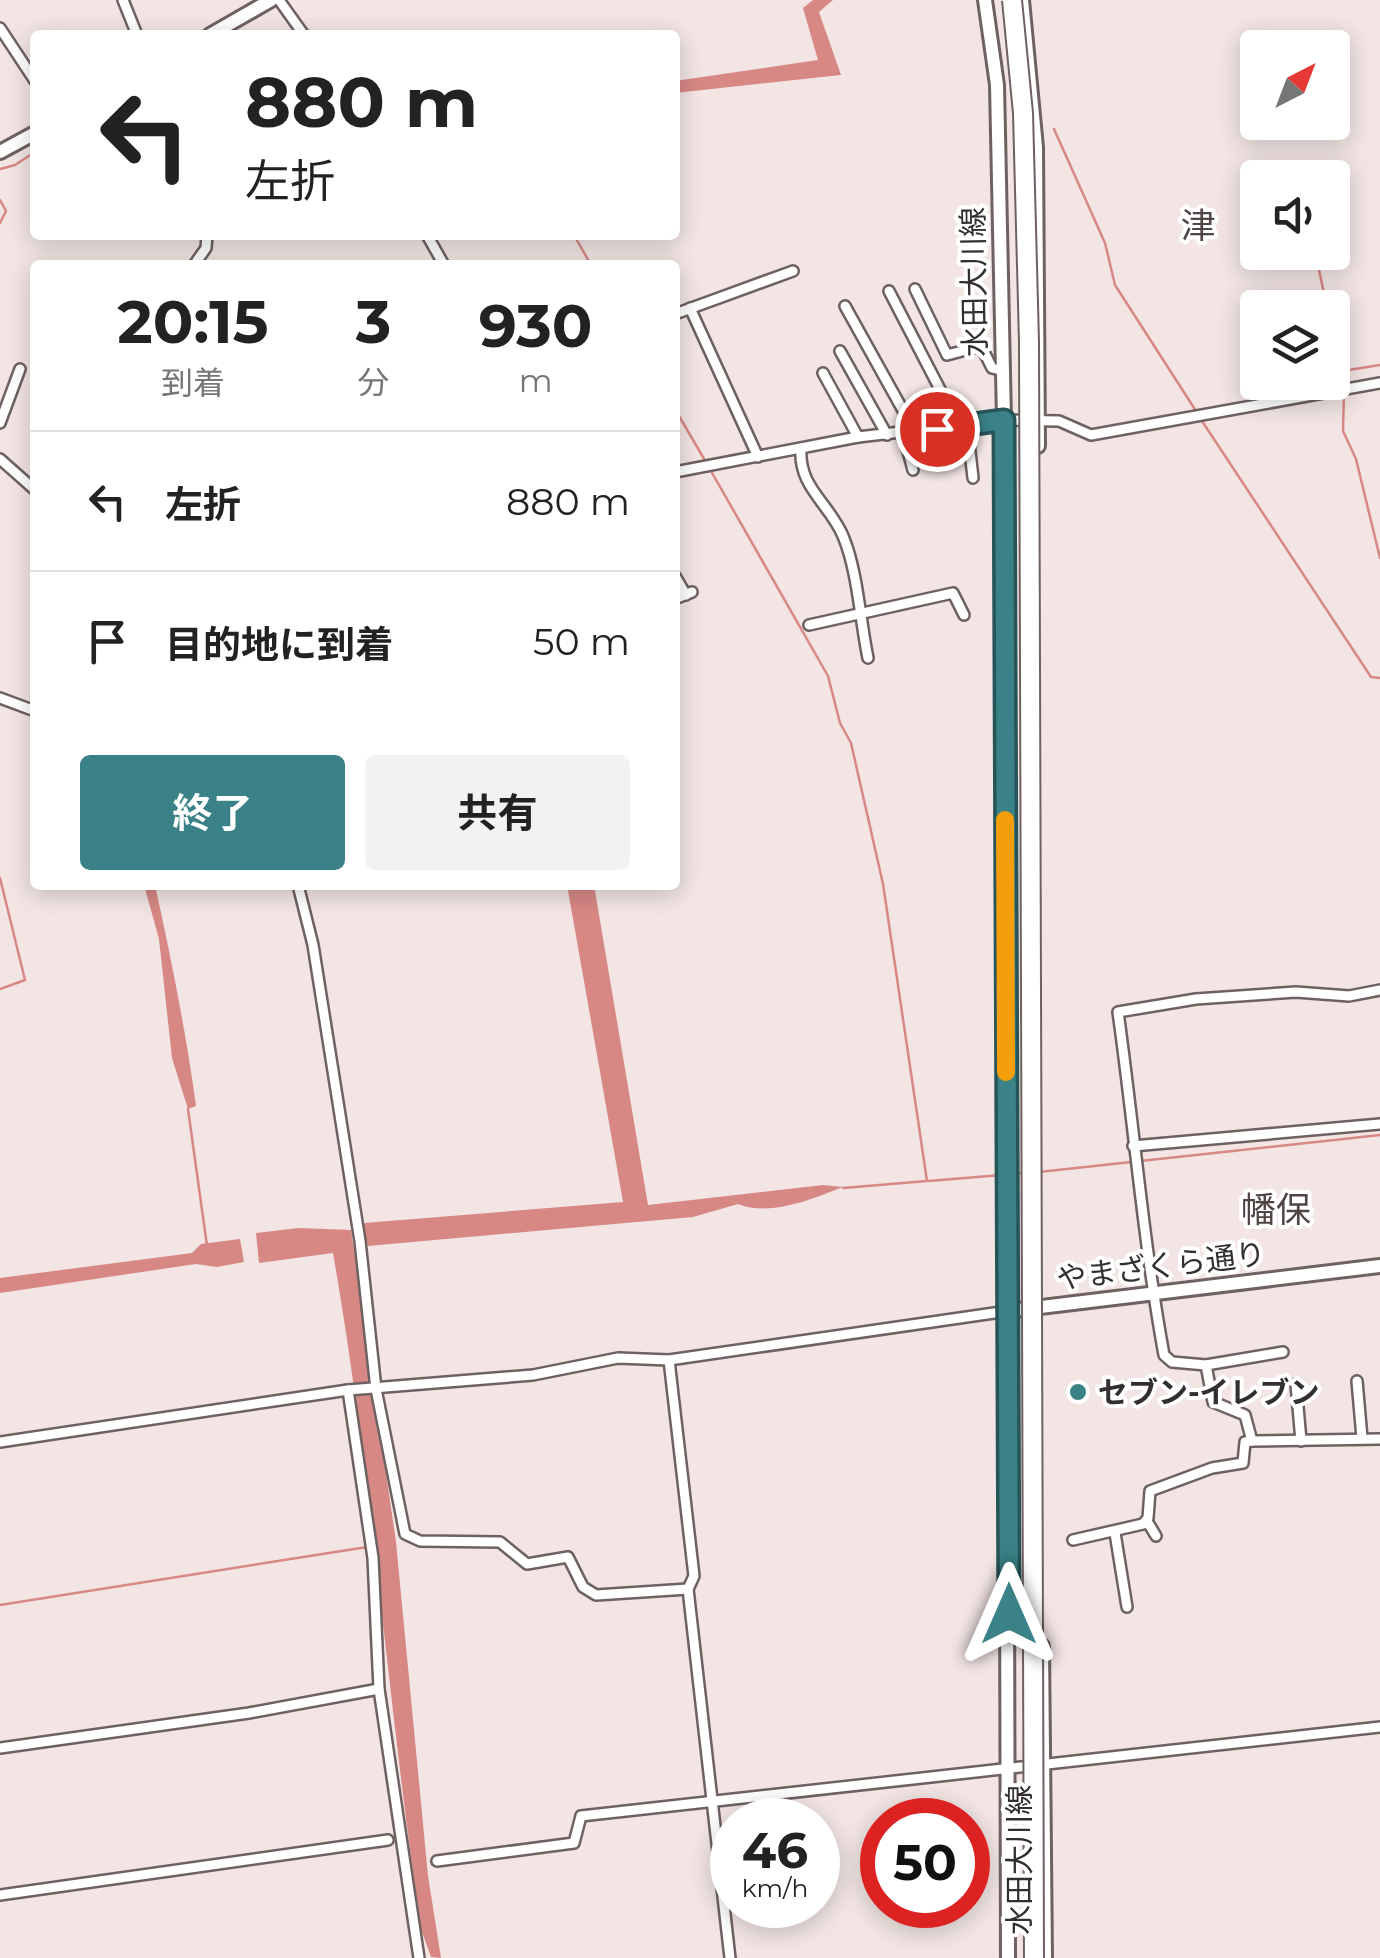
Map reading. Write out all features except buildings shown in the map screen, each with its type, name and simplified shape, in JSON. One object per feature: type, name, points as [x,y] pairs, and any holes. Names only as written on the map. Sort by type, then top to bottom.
[{"type":"highway","points":[[1009,0],[1023,262],[1032,1958]]},
{"type":"main road","points":[[219,30],[275,0]]},
{"type":"main road","name":"水田大川線","points":[[985,0],[996,85],[1004,420],[1008,1958]]},
{"type":"main road","name":"水田大川線","points":[[1022,0],[1036,147],[1044,1958]]},
{"type":"main road","points":[[0,152],[30,136]]},
{"type":"main road","name":"やまざくら通り","points":[[1008,1311],[1380,1266]]},
{"type":"street","points":[[124,0],[135,30]]},
{"type":"street","points":[[275,0],[300,30]]},
{"type":"street","points":[[0,28],[30,74]]},
{"type":"street","points":[[680,312],[794,271]]},
{"type":"street","points":[[915,289],[948,354],[982,346],[992,368],[1000,370]]},
{"type":"street","points":[[889,292],[963,426],[973,478]]},
{"type":"street","points":[[845,306],[915,432]]},
{"type":"street","points":[[690,308],[758,457]]},
{"type":"street","points":[[840,351],[887,435]]},
{"type":"street","points":[[0,423],[20,369]]},
{"type":"street","points":[[823,374],[858,437]]},
{"type":"street","points":[[680,471],[858,437],[1004,420],[1059,421],[1090,435],[1380,383]]},
{"type":"street","points":[[903,433],[914,470]]},
{"type":"street","points":[[801,448],[800,465],[810,489],[842,536],[868,658]]},
{"type":"street","points":[[0,459],[30,486]]},
{"type":"street","points":[[680,586],[685,595]]},
{"type":"street","points":[[809,625],[953,593],[964,615]]},
{"type":"street","points":[[0,698],[30,709]]},
{"type":"street","points":[[299,890],[317,965],[360,1241],[375,1389],[404,1531],[410,1538],[500,1542],[527,1564],[568,1557],[584,1587],[596,1595],[688,1589]]},
{"type":"street","points":[[1283,1352],[1206,1364],[1166,1359],[1135,1167],[1120,1009],[1162,1008],[1196,1000],[1296,992],[1349,996],[1380,990]]},
{"type":"street","points":[[1134,1146],[1380,1124]]},
{"type":"street","points":[[0,1442],[350,1389],[533,1375],[618,1358],[669,1360],[1008,1311]]},
{"type":"street","points":[[669,1360],[694,1576],[688,1589],[713,1798]]},
{"type":"street","points":[[1206,1364],[1214,1402],[1245,1415],[1252,1441]]},
{"type":"street","points":[[1357,1380],[1362,1438]]},
{"type":"street","points":[[1296,1384],[1301,1441]]},
{"type":"street","points":[[350,1389],[373,1558],[379,1689],[420,1958]]},
{"type":"street","points":[[1156,1536],[1147,1520],[1150,1491],[1212,1468],[1243,1463],[1245,1442],[1380,1439]]},
{"type":"street","points":[[1073,1540],[1115,1533],[1147,1520]]},
{"type":"street","points":[[1115,1533],[1126,1606]]},
{"type":"street","points":[[0,1748],[249,1713],[379,1689]]},
{"type":"street","points":[[1043,1762],[1380,1727]]},
{"type":"street","name":"水田大川線","points":[[1010,1765],[1043,1762]]},
{"type":"street","points":[[722,1798],[1010,1765]]},
{"type":"street","points":[[437,1861],[574,1842],[581,1816],[710,1799]]},
{"type":"street","points":[[0,1896],[388,1840]]},
{"type":"street","points":[[727,1928],[730,1958]]},
{"type":"shaded area","points":[[813,0],[833,0],[819,12],[841,75],[680,92],[680,80],[818,60],[803,8]]},
{"type":"shaded area","points":[[145,890],[156,890],[172,967],[196,1106],[188,1109],[172,1058],[159,939]]},
{"type":"shaded area","points":[[568,890],[595,890],[648,1205],[823,1185],[843,1187],[805,1201],[764,1209],[738,1204],[693,1217],[368,1246],[361,1226],[623,1202]]},
{"type":"shaded area","points":[[299,1228],[351,1230],[396,1542],[428,1876],[441,1958],[431,1957],[421,1929],[359,1421],[333,1253],[259,1263],[256,1233]]},
{"type":"shaded area","points":[[240,1239],[244,1262],[217,1267],[196,1264],[0,1293],[0,1278],[192,1253],[201,1244]]},
{"type":"waterway","points":[[1054,129],[1105,243],[1115,285],[1196,411]]},
{"type":"waterway","points":[[0,169],[30,155]]},
{"type":"waterway","points":[[0,200],[6,211],[0,223]]},
{"type":"waterway","points":[[577,240],[588,260]]},
{"type":"waterway","points":[[1319,270],[1323,290]]},
{"type":"waterway","points":[[1350,370],[1380,365]]},
{"type":"waterway","points":[[1344,400],[1343,431],[1356,459],[1380,558]]},
{"type":"waterway","points":[[680,418],[707,464]]},
{"type":"waterway","points":[[1200,418],[1371,677],[1380,678]]},
{"type":"waterway","points":[[711,471],[828,676],[840,723],[851,743],[883,884],[927,1181],[843,1188]]},
{"type":"waterway","points":[[0,878],[25,980],[0,989]]},
{"type":"waterway","points":[[188,1109],[207,1246]]},
{"type":"waterway","points":[[1039,1172],[1380,1135]]},
{"type":"waterway","points":[[1009,1174],[1026,1173]]},
{"type":"waterway","points":[[929,1181],[1001,1175]]},
{"type":"waterway","points":[[0,1605],[367,1547]]},
{"type":"slow traffic","points":[[1005,820],[1006,1072]]},
{"type":"place","name":"セブン-イレブン","points":[[1078,1392]]},
{"type":"district","name":"津","points":[[1198,225]]},
{"type":"district","name":"幡保","points":[[1276,1209]]},
{"type":"route","points":[[937,429],[1004,420],[1009,1614]]}]
